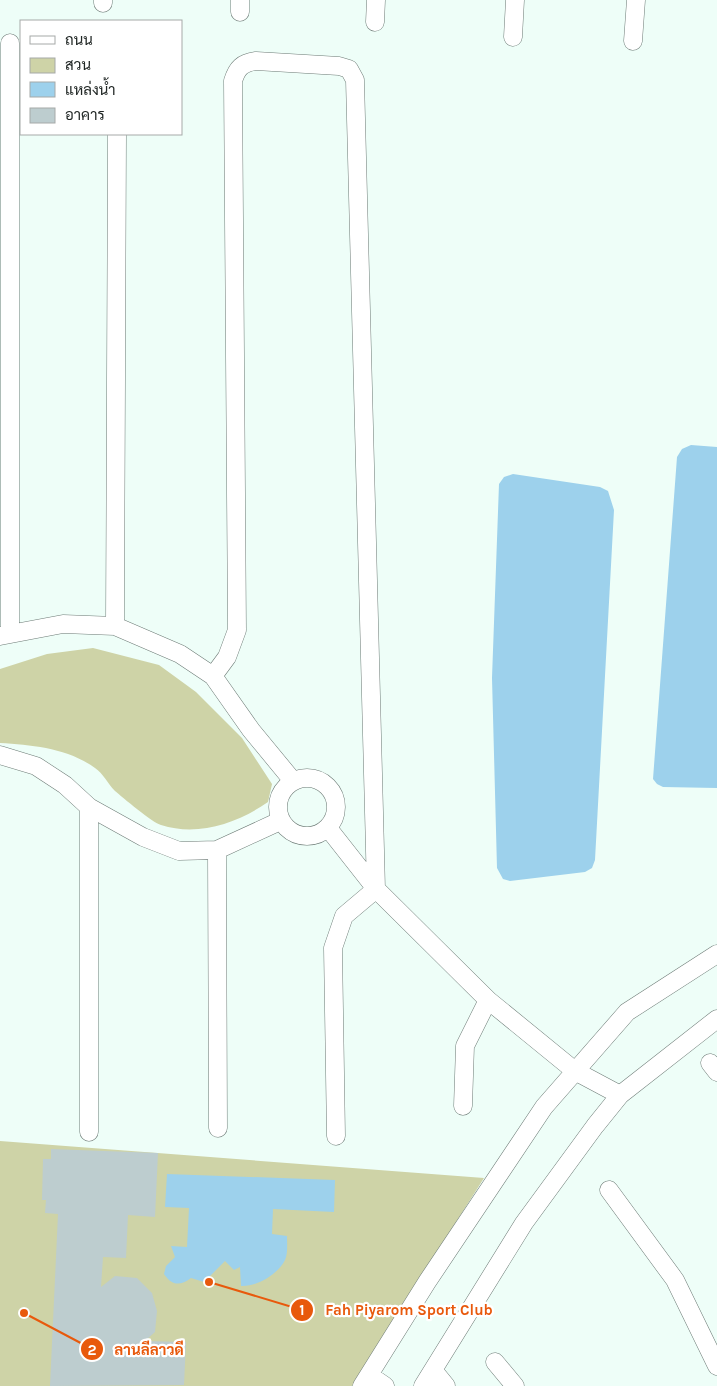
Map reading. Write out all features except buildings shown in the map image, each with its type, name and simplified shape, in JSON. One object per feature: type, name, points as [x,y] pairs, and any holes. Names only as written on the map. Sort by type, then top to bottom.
[{"type":"street","points":[[375,22],[376,0]]},
{"type":"street","points":[[513,38],[515,0]]},
{"type":"street","points":[[633,41],[636,0]]},
{"type":"street","points":[[10,43],[5,635],[63,624],[115,626],[180,654],[213,676],[251,730],[293,781]]},
{"type":"street","points":[[213,676],[227,657],[237,630],[233,81],[237,70],[245,63],[256,61],[338,66],[349,69],[356,80],[376,889]]},
{"type":"street","points":[[115,626],[117,135]]},
{"type":"street","points":[[0,755],[36,766],[66,785],[89,807],[143,837],[179,851],[217,850],[280,822]]},
{"type":"street","points":[[307,778],[317,780],[332,793],[336,811],[328,828],[312,837],[303,837],[286,829],[280,822],[278,801],[282,792],[293,781],[307,778]]},
{"type":"street","points":[[89,807],[90,1132]]},
{"type":"street","points":[[328,828],[376,889],[488,1000],[575,1071],[620,1095]]},
{"type":"street","points":[[217,850],[218,1128]]},
{"type":"street","points":[[336,1136],[333,948],[344,916],[376,889]]},
{"type":"street","points":[[385,1386],[365,1380],[427,1282],[544,1107],[627,1012],[717,954]]},
{"type":"street","points":[[463,1106],[465,1046],[488,1000]]},
{"type":"street","points":[[423,1386],[524,1223],[620,1095],[717,1019]]},
{"type":"street","points":[[608,1190],[675,1280],[717,1366]]},
{"type":"street","points":[[495,1362],[515,1386]]},
{"type":"street","points":[[432,1370],[446,1386]]},
{"type":"green space","points":[[93,648],[159,665],[196,692],[242,738],[272,784],[268,802],[244,816],[217,826],[189,829],[161,825],[115,791],[98,770],[84,761],[49,749],[0,743],[0,669],[47,654]]},
{"type":"green space","points":[[0,1141],[484,1178],[352,1386],[0,1386]]},
{"type":"water","points":[[691,445],[717,447],[717,788],[663,787],[653,779],[677,457],[682,449]]},
{"type":"water","points":[[513,474],[600,487],[608,491],[614,510],[595,860],[592,868],[585,872],[510,881],[503,879],[497,868],[492,678],[499,484],[504,477]]},
{"type":"water","points":[[167,1174],[335,1180],[334,1212],[273,1209],[272,1234],[287,1236],[287,1255],[282,1265],[272,1275],[260,1282],[241,1286],[240,1267],[234,1270],[225,1261],[204,1282],[191,1278],[176,1284],[170,1281],[164,1274],[166,1266],[175,1257],[171,1246],[187,1247],[189,1208],[165,1207]]},
{"type":"place","name":"Fah Piyarom Sport Club","points":[[209,1282]]},
{"type":"place","name":"ลานลีลาวดี","points":[[24,1313]]}]
